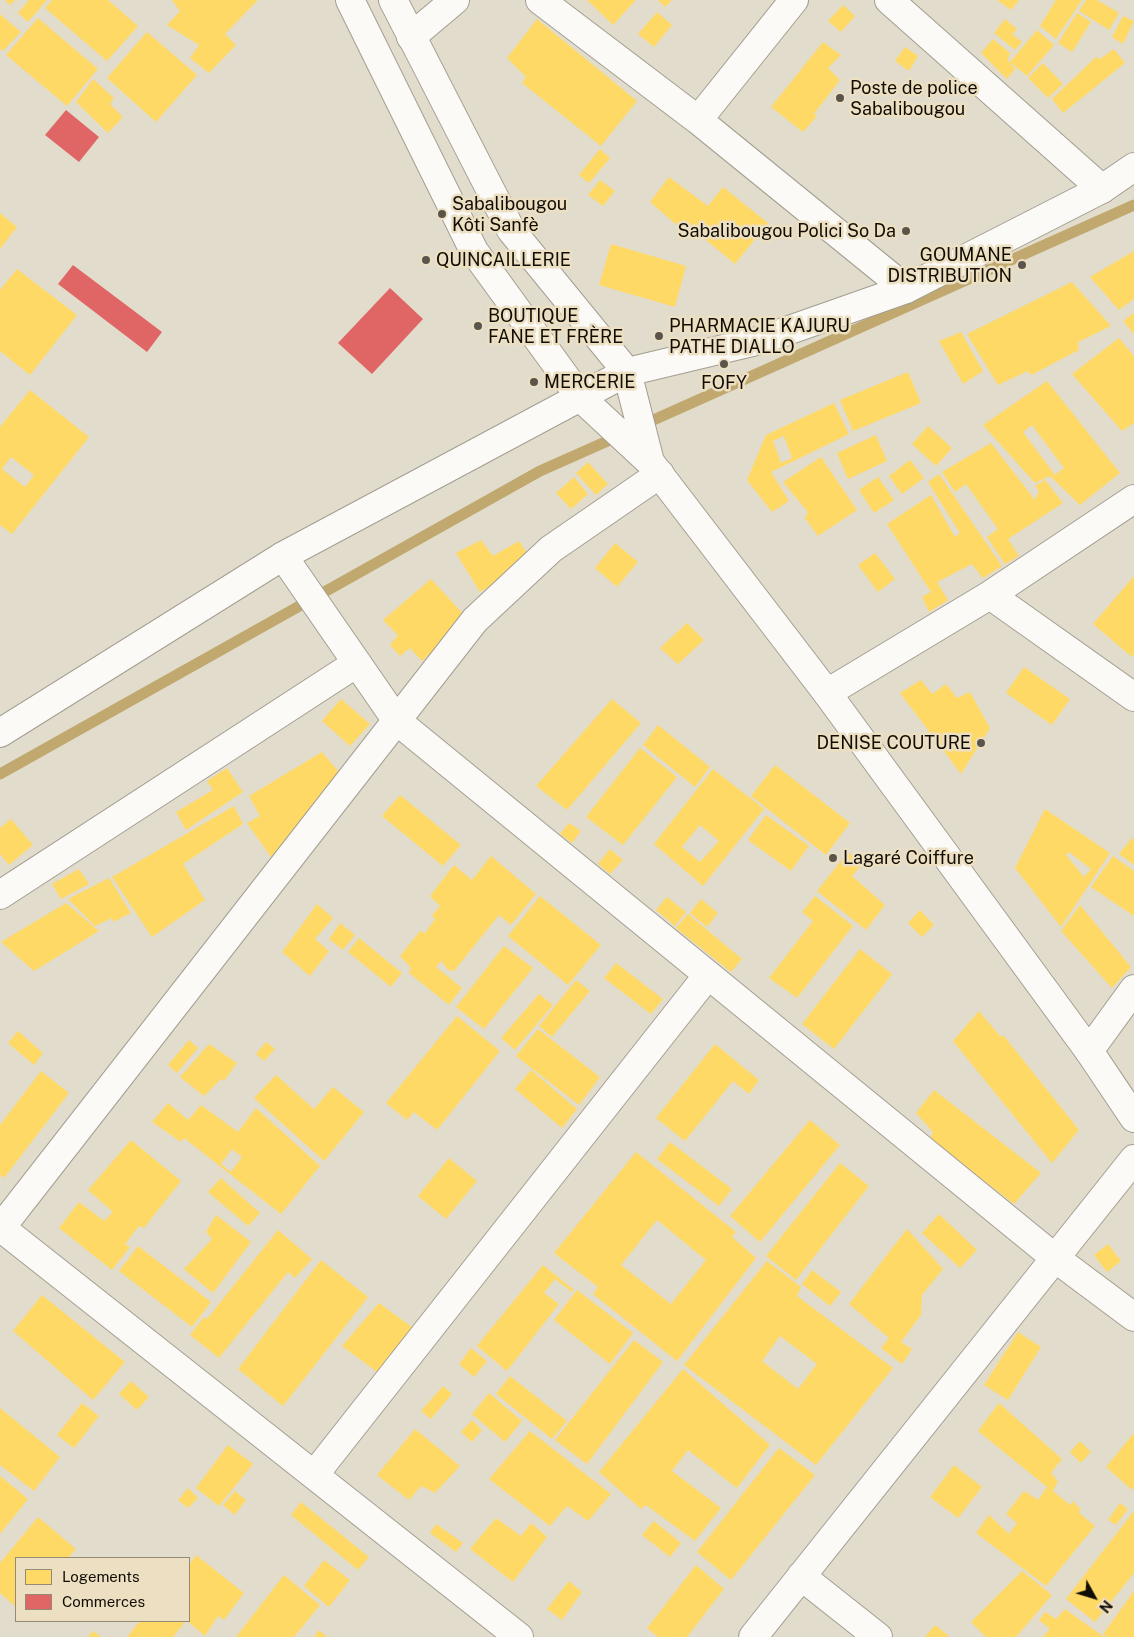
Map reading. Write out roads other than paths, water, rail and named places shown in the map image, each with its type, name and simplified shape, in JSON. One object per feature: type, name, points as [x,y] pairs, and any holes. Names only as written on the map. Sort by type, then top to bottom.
[{"type":"street","points":[[350,0],[474,251],[580,397],[655,468],[827,693],[1090,1051],[1134,1118]]},
{"type":"street","points":[[392,0],[511,230],[627,372],[655,468]]},
{"type":"street","points":[[411,38],[455,0]]},
{"type":"street","points":[[540,0],[698,120],[906,289]]},
{"type":"street","points":[[698,120],[794,0]]},
{"type":"street","points":[[889,0],[1102,189]]},
{"type":"street","points":[[0,732],[283,556],[627,372],[761,340],[906,289],[1102,189],[1134,167]]},
{"type":"street","points":[[519,1637],[0,1228],[475,620],[551,550],[655,468]]},
{"type":"street","points":[[827,693],[990,595],[1134,499]]},
{"type":"street","points":[[283,556],[397,721],[1055,1258],[1134,1317]]},
{"type":"street","points":[[990,595],[1134,696]]},
{"type":"street","points":[[0,895],[357,663]]},
{"type":"street","points":[[314,1474],[708,974]]},
{"type":"street","points":[[1090,1051],[1134,989]]},
{"type":"street","points":[[753,1637],[1134,1159]]},
{"type":"street","points":[[802,1576],[878,1637]]},
{"type":"waterway","points":[[640,426],[1134,205]]},
{"type":"waterway","points":[[0,774],[540,471],[621,435]]},
{"type":"place","name":"Poste de police Sabalibougou","points":[[840,98]]},
{"type":"place","name":"Sabalibougou Kôti Sanfè","points":[[442,214]]},
{"type":"place","name":"Sabalibougou Polici So Da","points":[[906,231]]},
{"type":"place","name":"QUINCAILLERIE","points":[[426,260]]},
{"type":"place","name":"GOUMANE DISTRIBUTION","points":[[1022,265]]},
{"type":"place","name":"BOUTIQUE FANE ET FRÈRE","points":[[478,326]]},
{"type":"place","name":"PHARMACIE KAJURU PATHE DIALLO","points":[[659,336]]},
{"type":"place","name":"FOFY","points":[[724,364]]},
{"type":"place","name":"MERCERIE","points":[[534,382]]},
{"type":"place","name":"DENISE COUTURE","points":[[981,743]]},
{"type":"place","name":"Lagaré Coiffure","points":[[833,858]]}]
